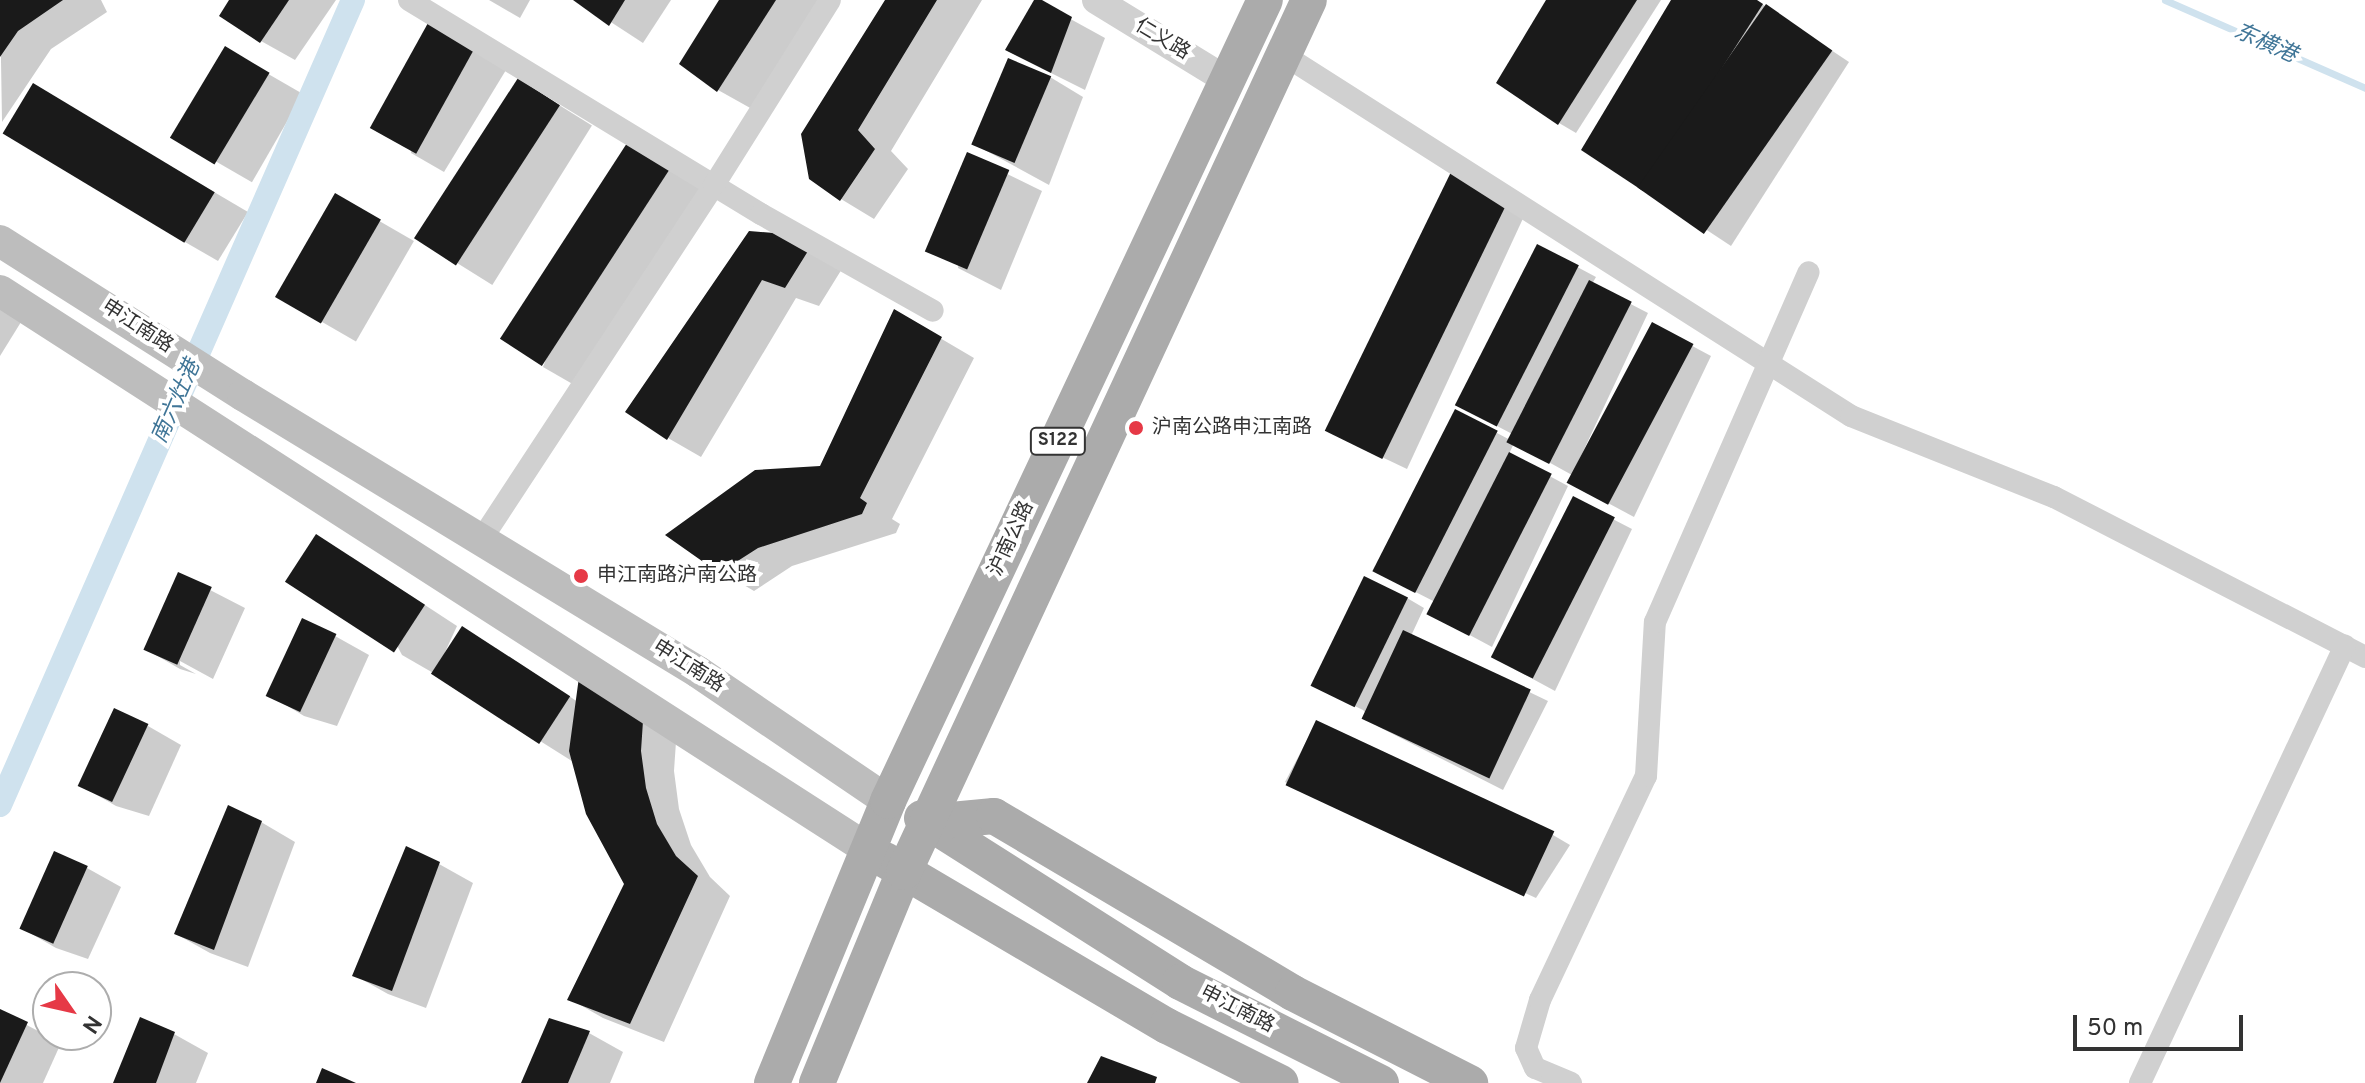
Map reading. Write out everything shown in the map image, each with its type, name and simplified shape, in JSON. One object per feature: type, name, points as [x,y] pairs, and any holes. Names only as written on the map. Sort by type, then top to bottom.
[{"type":"main road","name":"沪南公路","points":[[772,1083],[888,801],[1265,0]]},
{"type":"main road","name":"S122","points":[[817,1083],[904,872],[930,822],[1309,0]]},
{"type":"main road","name":"申江南路","points":[[0,241],[236,390],[698,672],[888,801],[930,822],[1180,982],[1381,1083]]},
{"type":"main road","points":[[0,291],[218,434],[904,872],[1167,1026],[1281,1083]]},
{"type":"main road","points":[[930,822],[994,816],[1293,993],[1470,1083]]},
{"type":"main road","points":[[1293,993],[1391,1062],[1413,1083]]},
{"type":"street","points":[[409,0],[714,185],[933,311]]},
{"type":"street","points":[[481,540],[714,185],[830,0]]},
{"type":"street","name":"仁义路","points":[[1096,0],[1228,81]]},
{"type":"street","points":[[1284,55],[1851,416],[2054,497],[2365,657]]},
{"type":"street","points":[[1571,1083],[1535,1068],[1526,1048],[1540,1000],[1646,776],[1655,622],[1809,272]]},
{"type":"street","points":[[2140,1083],[2345,646]]},
{"type":"building","points":[[0,0],[63,0],[18,31],[0,57]]},
{"type":"building","points":[[229,0],[289,0],[260,43],[219,16]]},
{"type":"building","points":[[573,0],[625,0],[609,26]]},
{"type":"building","points":[[719,0],[776,0],[717,92],[679,64]]},
{"type":"building","points":[[885,0],[937,0],[858,130],[875,149],[840,201],[809,179],[801,134]]},
{"type":"building","points":[[1034,0],[1042,0],[1072,17],[1051,73],[1005,50]]},
{"type":"building","points":[[1546,0],[1637,0],[1558,125],[1496,83]]},
{"type":"building","points":[[1671,0],[1757,0],[1763,4],[1643,191],[1581,150]]},
{"type":"building","points":[[1766,4],[1832,50],[1704,234],[1638,187]]},
{"type":"building","points":[[428,23],[474,49],[416,154],[370,128]]},
{"type":"building","points":[[225,46],[270,73],[214,164],[170,138]]},
{"type":"building","points":[[1008,58],[1051,76],[1015,163],[971,145]]},
{"type":"building","points":[[518,78],[560,105],[456,265],[414,238]]},
{"type":"building","points":[[33,83],[215,192],[184,243],[3,134]]},
{"type":"building","points":[[629,140],[671,167],[542,366],[500,339]]},
{"type":"building","points":[[967,152],[1009,170],[967,269],[925,251]]},
{"type":"building","points":[[1451,172],[1509,200],[1382,459],[1325,431]]},
{"type":"building","points":[[335,193],[381,220],[321,323],[275,297]]},
{"type":"building","points":[[749,231],[786,234],[813,243],[785,288],[762,280],[667,440],[625,412]]},
{"type":"building","points":[[1537,244],[1579,265],[1497,427],[1455,405]]},
{"type":"building","points":[[1589,280],[1632,302],[1549,464],[1506,442]]},
{"type":"building","points":[[894,309],[942,337],[860,498],[867,503],[862,514],[758,548],[719,573],[665,535],[755,470],[820,466]]},
{"type":"building","points":[[1652,322],[1693,344],[1608,505],[1567,483]]},
{"type":"building","points":[[1455,409],[1498,431],[1415,593],[1372,571]]},
{"type":"building","points":[[1509,452],[1552,474],[1469,636],[1426,614]]},
{"type":"building","points":[[1573,496],[1615,517],[1533,679],[1491,657]]},
{"type":"building","points":[[316,534],[425,605],[394,653],[285,582]]},
{"type":"building","points":[[178,572],[212,587],[177,665],[143,650]]},
{"type":"building","points":[[1364,576],[1408,597],[1355,707],[1311,686]]},
{"type":"building","points":[[302,618],[336,634],[300,712],[266,696]]},
{"type":"building","points":[[462,626],[570,696],[539,744],[431,674]]},
{"type":"building","points":[[1403,630],[1531,690],[1489,778],[1362,719]]},
{"type":"building","points":[[579,677],[643,721],[641,751],[646,788],[657,824],[676,856],[698,876],[630,1024],[567,1000],[624,884],[586,814],[569,751]]},
{"type":"building","points":[[114,708],[148,724],[112,802],[78,786]]},
{"type":"building","points":[[1316,720],[1554,831],[1524,896],[1286,785]]},
{"type":"building","points":[[228,805],[262,821],[214,950],[174,934]]},
{"type":"building","points":[[406,846],[440,862],[392,991],[352,976]]},
{"type":"building","points":[[54,851],[88,866],[53,944],[19,929]]},
{"type":"building","points":[[0,1009],[28,1022],[0,1083]]},
{"type":"building","points":[[140,1017],[175,1032],[156,1083],[113,1083]]},
{"type":"building","points":[[549,1018],[590,1031],[568,1083],[521,1083]]},
{"type":"building","points":[[1101,1056],[1157,1077],[1155,1083],[1087,1083]]},
{"type":"building","points":[[322,1068],[356,1083],[316,1083]]},
{"type":"waterway","name":"南六灶港","points":[[0,805],[353,0]]},
{"type":"waterway","name":"东横港","points":[[2165,0],[2365,88]]},
{"type":"place","name":"沪南公路申江南路","points":[[1136,428]]},
{"type":"place","name":"申江南路沪南公路","points":[[581,576]]}]
